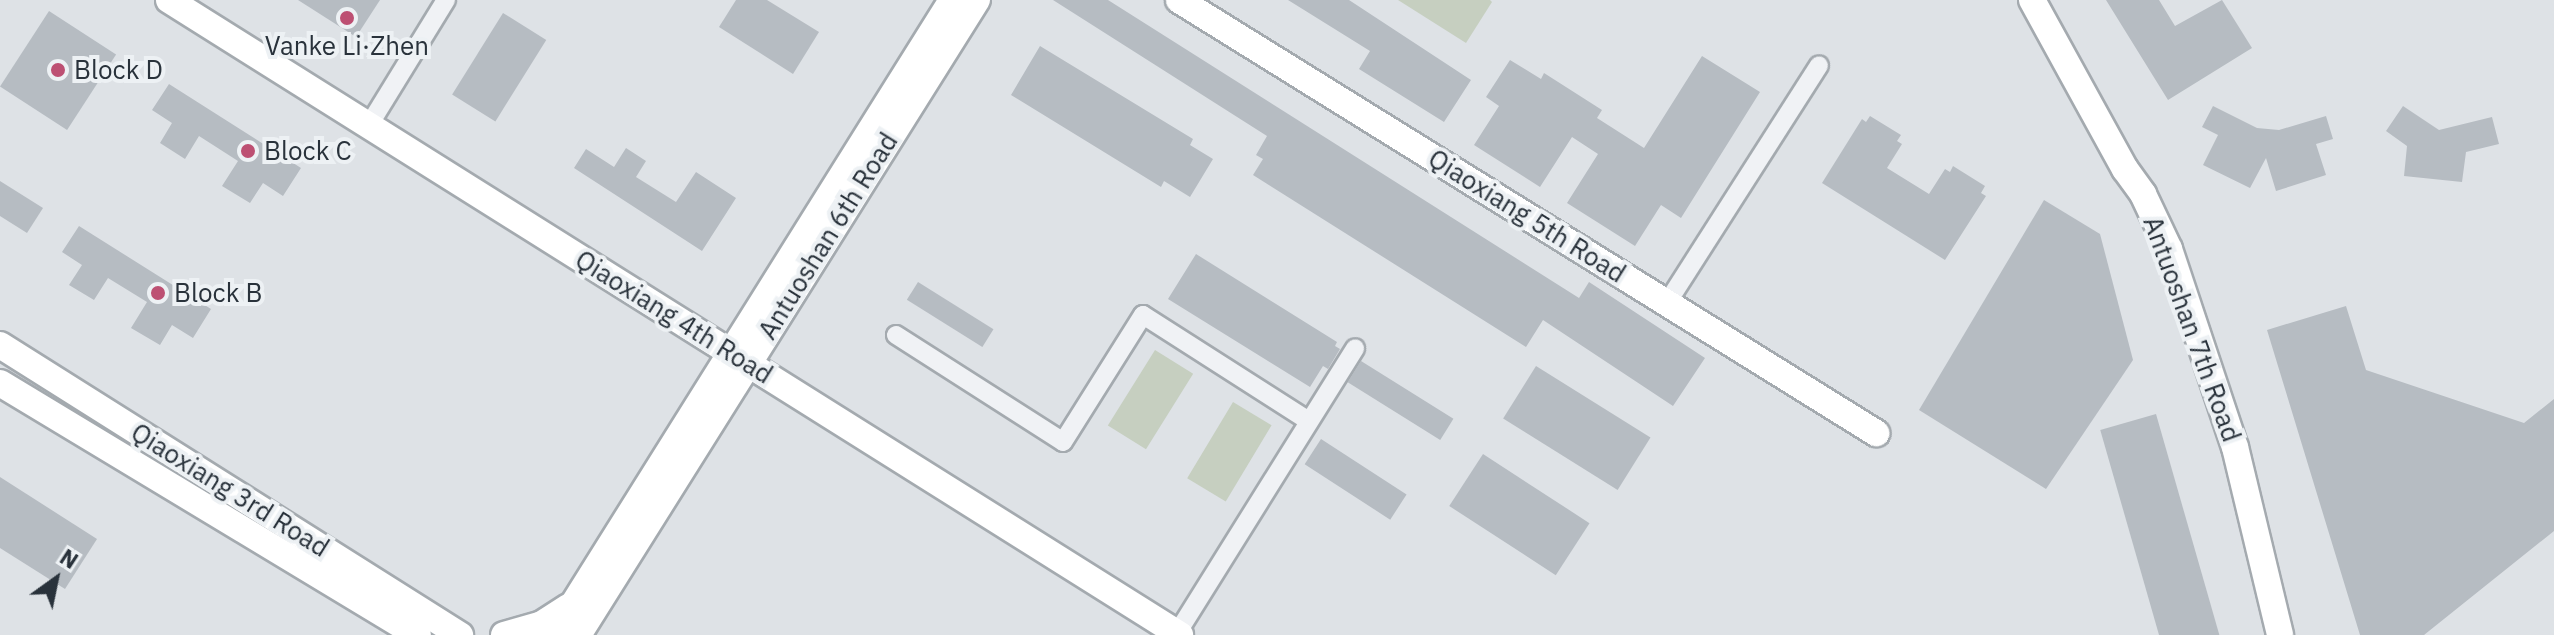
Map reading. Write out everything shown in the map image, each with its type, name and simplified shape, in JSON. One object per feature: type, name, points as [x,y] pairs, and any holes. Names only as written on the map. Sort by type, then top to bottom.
[{"type":"street","name":"Qiaoxiang 4th Road","points":[[169,0],[1177,634]]},
{"type":"street","points":[[369,125],[446,0]]},
{"type":"street","name":"Antuoshan 6th Road","points":[[578,635],[952,0]]},
{"type":"street","name":"Antuoshan 6th Road","points":[[554,635],[977,0]]},
{"type":"street","name":"Qiaoxiang 5th Road","points":[[1179,0],[1876,433]]},
{"type":"street","name":"Antuoshan 7th Road","points":[[2032,0],[2125,169],[2143,194],[2169,249],[2235,447],[2280,635]]},
{"type":"street","points":[[1667,303],[1819,65]]},
{"type":"street","points":[[896,335],[1063,442],[1143,315],[1309,421]]},
{"type":"street","name":"Qiaoxiang 3rd Road","points":[[0,345],[453,631],[472,635]]},
{"type":"street","points":[[1177,634],[1355,348]]},
{"type":"street","name":"Qiaoxiang 3rd Road","points":[[0,383],[418,635]]},
{"type":"street","points":[[589,635],[606,590]]},
{"type":"street","points":[[504,635],[542,624],[579,595]]},
{"type":"green space","points":[[1398,0],[1490,0],[1492,2],[1466,43]]},
{"type":"green space","points":[[1155,350],[1193,374],[1146,449],[1108,425]]},
{"type":"green space","points":[[1233,402],[1272,425],[1226,501],[1187,478]]},
{"type":"building","name":"Vanke Li·Zhen","points":[[298,0],[380,0],[356,37]]},
{"type":"building","points":[[736,0],[767,0],[819,32],[793,74],[719,27]]},
{"type":"building","points":[[1053,0],[1108,0],[1579,298],[1589,282],[1705,358],[1673,406],[1543,320],[1526,347],[1253,175],[1263,159],[1256,155],[1267,136]]},
{"type":"building","points":[[1288,0],[1349,0],[1471,80],[1444,122],[1359,69],[1370,51]]},
{"type":"building","points":[[2106,0],[2159,0],[2175,26],[2222,0],[2252,48],[2168,100]]},
{"type":"building","name":"Block D","points":[[49,11],[116,55],[67,130],[0,86]]},
{"type":"building","points":[[503,13],[546,40],[495,121],[452,94]]},
{"type":"building","points":[[1040,46],[1193,139],[1190,145],[1213,159],[1190,197],[1164,181],[1161,187],[1011,95]]},
{"type":"building","points":[[1702,56],[1760,92],[1681,218],[1661,205],[1635,246],[1567,203],[1598,154],[1572,137],[1540,187],[1474,145],[1499,106],[1486,97],[1510,60],[1541,79],[1544,73],[1602,110],[1597,118],[1644,148]]},
{"type":"building","name":"Block C","points":[[169,84],[301,168],[283,196],[263,183],[250,203],[222,186],[238,161],[199,136],[185,159],[160,143],[172,123],[152,110]]},
{"type":"building","points":[[2213,106],[2257,128],[2279,130],[2326,116],[2333,139],[2316,144],[2326,175],[2276,191],[2266,158],[2250,188],[2203,165],[2218,135],[2202,127]]},
{"type":"building","points":[[2403,106],[2439,130],[2492,117],[2499,144],[2466,152],[2462,182],[2404,176],[2407,146],[2386,131]]},
{"type":"building","points":[[1870,116],[1901,135],[1897,141],[1902,144],[1887,168],[1929,194],[1945,169],[1950,172],[1953,166],[1985,186],[1981,193],[1986,196],[1945,260],[1822,183],[1862,119],[1866,122]]},
{"type":"building","points":[[626,148],[646,161],[636,177],[676,202],[696,172],[736,198],[702,251],[574,168],[586,149],[614,167]]},
{"type":"building","points":[[0,181],[43,208],[27,233],[0,216]]},
{"type":"building","points":[[2044,200],[2100,234],[2133,360],[2046,489],[1919,410]]},
{"type":"building","name":"Block B","points":[[79,226],[211,309],[193,338],[172,325],[160,345],[131,328],[147,302],[108,278],[94,300],[69,285],[82,265],[62,252]]},
{"type":"building","points":[[1196,254],[1337,342],[1335,346],[1340,349],[1328,369],[1323,366],[1310,387],[1168,299]]},
{"type":"building","points":[[918,282],[993,329],[982,347],[907,300]]},
{"type":"building","points":[[2346,306],[2366,370],[2524,423],[2554,399],[2554,531],[2424,635],[2360,635],[2267,330]]},
{"type":"building","points":[[1361,361],[1453,419],[1440,440],[1348,382]]},
{"type":"building","points":[[1536,366],[1650,438],[1618,490],[1503,419]]},
{"type":"building","points":[[2156,414],[2219,635],[2159,635],[2100,430]]},
{"type":"building","points":[[1321,439],[1407,495],[1390,520],[1305,464]]},
{"type":"building","points":[[1483,454],[1590,523],[1556,575],[1449,506]]},
{"type":"building","points":[[0,477],[97,539],[65,589],[0,548]]},
{"type":"place","name":"Vanke Li·Zhen","points":[[347,18]]},
{"type":"place","name":"Block D","points":[[58,70]]},
{"type":"place","name":"Block C","points":[[248,151]]},
{"type":"place","name":"Block B","points":[[158,293]]}]
